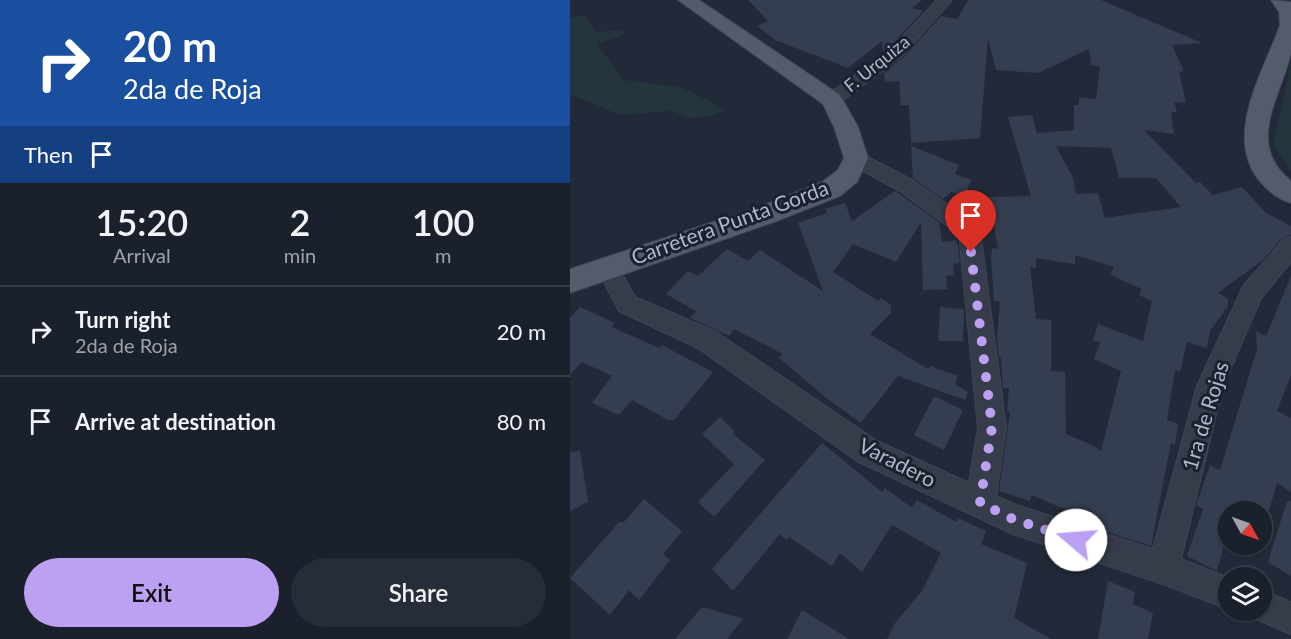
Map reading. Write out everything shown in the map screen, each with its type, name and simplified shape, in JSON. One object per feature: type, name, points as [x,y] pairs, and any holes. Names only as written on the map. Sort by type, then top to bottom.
[{"type":"main road","points":[[687,0],[832,100],[846,127],[856,158]]},
{"type":"main road","points":[[1280,0],[1290,12],[1290,26],[1256,131],[1257,153],[1264,169],[1291,194]]},
{"type":"main road","name":"Carretera Punta Gorda","points":[[570,281],[765,215],[831,189],[848,176],[856,158]]},
{"type":"street","name":"F. Urquiza","points":[[832,100],[896,53],[945,0]]},
{"type":"street","points":[[856,158],[905,185],[969,230],[992,427],[980,503]]},
{"type":"street","name":"1ra de Rojas","points":[[1163,568],[1210,386],[1252,292],[1291,246]]},
{"type":"street","name":"Varadero","points":[[606,267],[627,304],[707,340],[867,451],[1013,519],[1163,568],[1218,589]]},
{"type":"street","points":[[1272,610],[1291,618]]},
{"type":"shaded area","points":[[584,15],[595,32],[625,30],[621,36],[597,44],[623,80],[683,88],[725,109],[715,115],[691,118],[671,111],[620,115],[570,94],[570,19]]},
{"type":"shaded area","points":[[1291,65],[1291,172],[1273,144]]},
{"type":"building","points":[[748,0],[922,0],[912,8],[923,11],[889,48],[883,52],[882,41],[848,68],[775,40],[757,26],[768,21]]},
{"type":"building","points":[[968,0],[1101,0],[1202,43],[1172,45],[1184,71],[1179,72],[1186,103],[1174,102],[1177,112],[1171,112],[1174,134],[1144,130],[1196,183],[1200,182],[1213,195],[1242,187],[1266,213],[1291,226],[1291,235],[1281,239],[1263,260],[1218,293],[1228,299],[1228,306],[1210,331],[1207,348],[1187,342],[1180,372],[1175,370],[1167,420],[1178,424],[1175,445],[1171,443],[1151,546],[1082,524],[1084,517],[1031,495],[1030,501],[999,491],[1010,412],[1007,412],[1009,388],[1003,388],[997,338],[1000,301],[994,301],[991,257],[992,248],[998,249],[989,197],[1031,196],[1008,117],[1032,115],[1037,133],[1074,130],[1074,105],[1079,105],[1079,98],[1096,99],[1100,67],[1091,65],[1089,49],[1038,73],[996,70],[988,38],[980,138],[911,143],[909,105],[901,105],[899,81],[885,82],[884,72],[904,57],[941,16],[957,19]],"holes":[[[1056,146],[1111,148],[1119,178],[1156,178],[1181,207],[1105,218],[1098,193],[1076,194],[1073,178]],[[1075,255],[1114,267],[1110,275],[1142,289],[1139,295],[1152,301],[1143,341],[1098,324],[1093,340],[1100,343],[1094,359],[1121,371],[1101,451],[1066,434],[1065,372],[1051,371],[1051,320],[1036,319],[1030,267],[1036,268],[1036,258],[1075,264]]]},
{"type":"building","points":[[911,146],[959,165],[955,174],[971,180],[965,196],[951,192],[943,199],[913,178]]},
{"type":"building","points":[[895,191],[939,222],[942,242],[957,240],[960,263],[953,264],[954,275],[946,276],[947,289],[923,290],[921,222],[896,262],[853,244],[833,272],[878,301],[881,298],[891,305],[891,313],[870,334],[928,369],[930,366],[958,376],[955,384],[968,392],[965,400],[898,376],[861,423],[829,400],[779,358],[783,354],[734,329],[729,336],[690,318],[696,311],[666,294],[688,271],[698,276],[727,249],[748,261],[760,250],[823,291],[798,223],[827,213],[825,209],[845,203],[852,221]]},
{"type":"building","points":[[1291,276],[1291,375],[1277,411],[1291,418],[1291,492],[1277,483],[1272,501],[1218,501],[1218,555],[1221,555],[1217,571],[1187,556],[1203,509],[1196,505],[1210,465],[1220,470],[1257,349],[1256,331],[1266,336]]},
{"type":"building","points":[[580,307],[615,323],[612,327],[659,348],[662,345],[713,372],[674,420],[668,420],[632,400],[619,415],[592,403],[612,376],[582,362],[570,375],[570,318]]},
{"type":"building","points":[[940,307],[964,309],[963,341],[938,341]]},
{"type":"building","points":[[934,396],[963,410],[944,450],[914,435]]},
{"type":"building","points":[[720,417],[735,432],[733,434],[765,460],[714,517],[698,502],[734,464],[702,434]]},
{"type":"building","points":[[822,443],[882,492],[885,488],[912,508],[917,500],[956,522],[958,518],[986,531],[981,544],[1027,563],[1014,618],[1051,639],[887,639],[895,623],[922,591],[941,553],[892,525],[862,572],[840,553],[832,566],[789,537],[786,540],[780,534],[733,591],[712,569]]},
{"type":"building","points":[[580,451],[588,502],[570,511],[570,452]]},
{"type":"building","points":[[644,499],[682,531],[663,554],[670,560],[639,600],[629,590],[610,615],[570,578],[619,522],[624,522]]},
{"type":"building","points":[[1287,501],[1291,501],[1291,576],[1268,562]]},
{"type":"building","points":[[1108,581],[1135,592],[1133,604],[1153,613],[1148,639],[1098,639]]},
{"type":"building","points":[[701,608],[743,619],[727,639],[675,639]]},
{"type":"building","points":[[802,610],[849,639],[787,639]]},
{"type":"route","points":[[971,252],[992,427],[980,503],[1013,519],[1076,540]]}]
